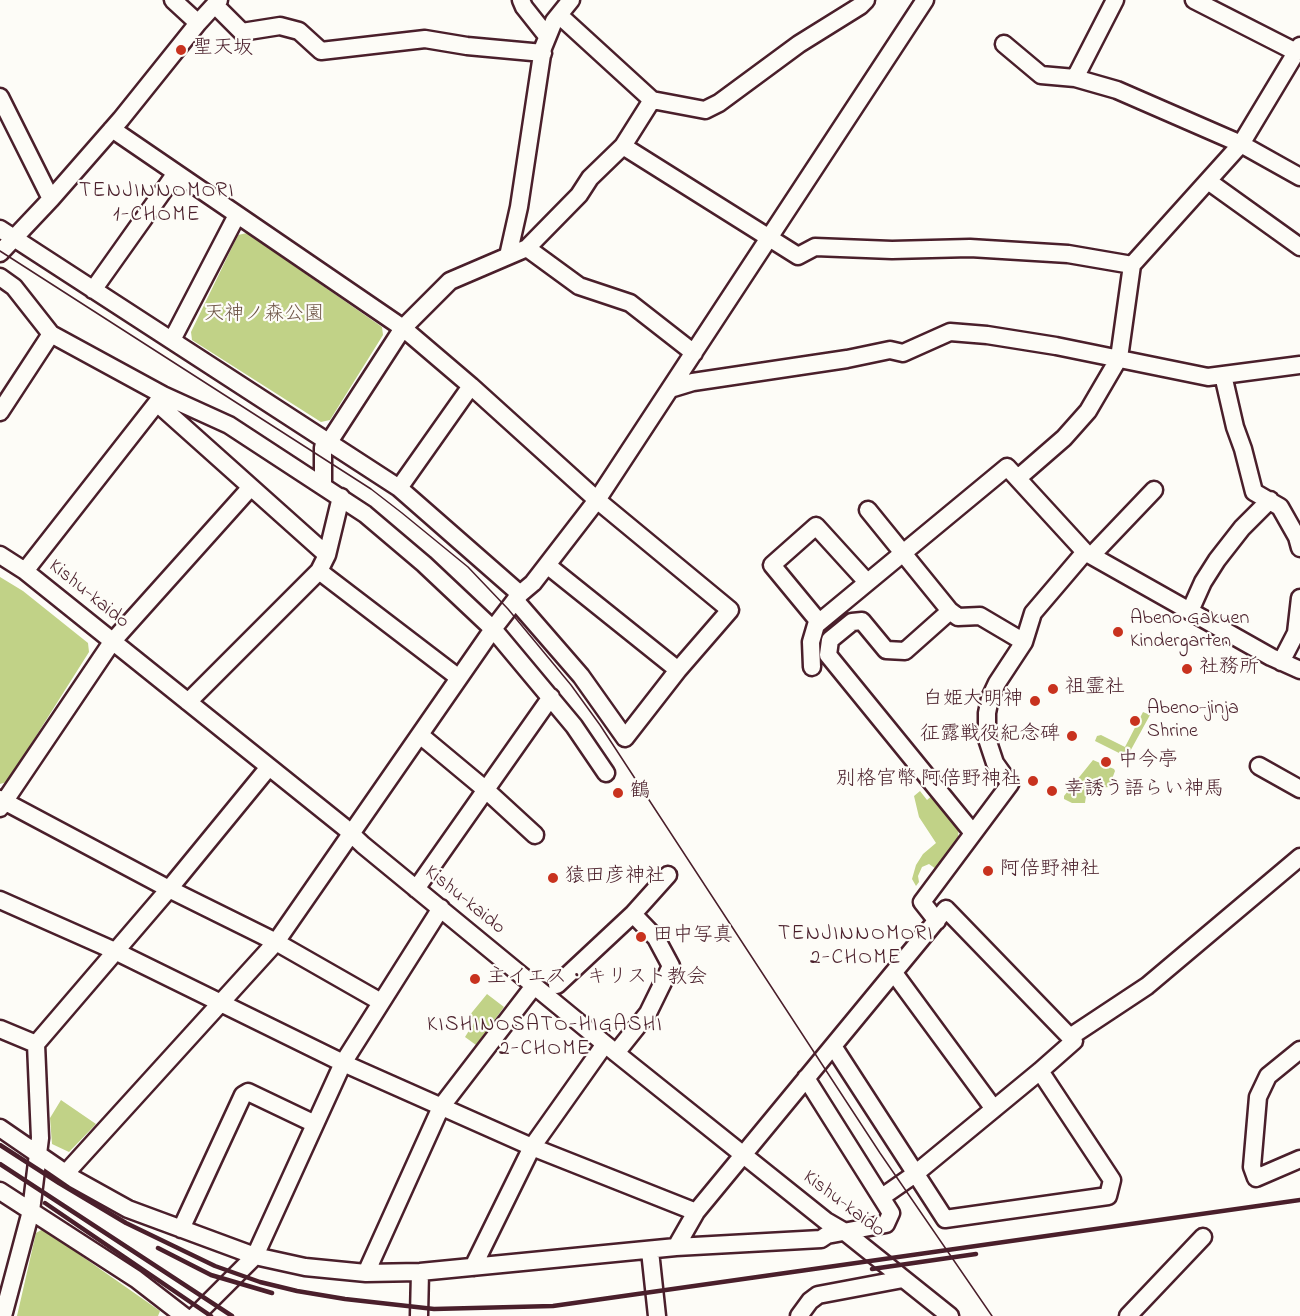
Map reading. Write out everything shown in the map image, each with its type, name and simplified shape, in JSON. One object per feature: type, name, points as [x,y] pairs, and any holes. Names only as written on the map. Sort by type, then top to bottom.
[{"type":"street","points":[[173,0],[198,23]]},
{"type":"street","points":[[521,0],[547,36]]},
{"type":"street","points":[[508,256],[519,207],[547,36],[559,15],[572,0]]},
{"type":"street","points":[[559,15],[652,100],[705,110],[719,103],[799,44],[866,0]]},
{"type":"street","points":[[66,1173],[276,942],[493,629],[517,597],[532,584],[597,501],[925,0]]},
{"type":"street","points":[[1075,78],[1115,0]]},
{"type":"street","points":[[1018,478],[1064,438],[1088,411],[1119,358],[1132,265],[1241,144],[1298,49],[1194,0]]},
{"type":"street","points":[[0,253],[7,234],[51,199],[145,91],[217,2],[242,32],[280,26],[299,31],[321,51],[425,39],[468,46],[543,53]]},
{"type":"street","points":[[1004,44],[1041,75],[1075,78],[1117,90],[1241,144],[1300,177]]},
{"type":"street","points":[[0,97],[51,199]]},
{"type":"street","points":[[323,485],[323,448],[402,328],[450,281],[527,248],[579,195],[590,178],[623,146],[652,100]]},
{"type":"street","points":[[7,234],[399,488],[517,597],[581,676],[625,738],[678,670],[730,610],[597,501],[471,386],[402,328],[112,129]]},
{"type":"street","points":[[623,146],[798,256],[815,247],[892,250],[970,248],[1068,254],[1132,265]]},
{"type":"street","points":[[93,290],[176,173]]},
{"type":"street","points":[[1208,181],[1300,248]]},
{"type":"street","points":[[172,340],[237,215]]},
{"type":"street","points":[[527,248],[579,286],[630,303],[694,353]]},
{"type":"street","points":[[0,278],[14,287],[51,334],[160,399],[229,425],[365,514],[424,564],[493,629],[574,726],[606,773]]},
{"type":"street","points":[[670,389],[693,381],[847,359],[890,350],[903,353],[950,332],[987,335],[1056,346],[1208,377],[1300,365]]},
{"type":"street","points":[[0,412],[51,334]]},
{"type":"street","points":[[1223,375],[1254,492],[1280,507],[1297,537],[1300,548]]},
{"type":"street","points":[[399,488],[471,386]]},
{"type":"street","points":[[160,399],[251,487],[327,555]]},
{"type":"street","points":[[26,571],[160,399]]},
{"type":"street","points":[[812,667],[811,642],[816,625],[1006,467],[1089,554],[1281,662],[1300,670]]},
{"type":"street","points":[[251,487],[112,642],[2,803],[276,942],[381,1002]]},
{"type":"street","points":[[937,921],[922,902],[1010,783],[995,763],[987,739],[987,713],[997,682],[1024,642],[1033,613],[1154,490]]},
{"type":"street","points":[[188,702],[319,571],[327,555],[341,497]]},
{"type":"street","points":[[1190,611],[1203,582],[1217,560],[1242,528],[1270,500]]},
{"type":"street","points":[[868,510],[957,617],[981,616],[1024,642]]},
{"type":"street","points":[[819,622],[772,565],[816,526],[867,582]]},
{"type":"street","name":"Kishu-kaido","points":[[0,555],[26,571],[344,827],[351,836],[534,986],[826,1221],[845,1232],[950,1316]]},
{"type":"street","points":[[547,565],[678,670]]},
{"type":"street","points":[[319,571],[459,678]]},
{"type":"street","points":[[1281,662],[1296,633],[1300,598]]},
{"type":"street","points":[[950,611],[905,651],[886,650],[862,621],[852,622],[830,640],[828,655],[973,833]]},
{"type":"street","points":[[416,889],[551,698]]},
{"type":"street","points":[[420,735],[486,790],[535,835]]},
{"type":"street","points":[[1259,766],[1300,789]]},
{"type":"street","points":[[1,1316],[31,1211],[40,1138],[36,1044],[169,889],[269,767]]},
{"type":"street","points":[[1070,1037],[1147,986],[1300,857]]},
{"type":"street","points":[[557,986],[633,914],[668,875]]},
{"type":"street","points":[[0,900],[115,951],[343,1063],[441,1107],[532,1147],[696,1212]]},
{"type":"street","points":[[195,1316],[255,1256],[343,1063],[441,908]]},
{"type":"street","points":[[676,1247],[696,1212],[946,909],[1074,1041],[915,1174],[882,1197]]},
{"type":"street","points":[[473,1267],[532,1147],[611,1048],[648,1013],[670,966],[656,938],[633,914]]},
{"type":"street","points":[[894,973],[994,1109]]},
{"type":"street","points":[[366,1273],[441,1107],[534,986]]},
{"type":"street","points":[[0,1029],[36,1044]]},
{"type":"street","points":[[833,1046],[945,1219],[1108,1196],[1112,1180],[1040,1071]]},
{"type":"street","points":[[1300,1050],[1268,1076],[1258,1097],[1252,1167],[1256,1178],[1300,1159]]},
{"type":"street","points":[[0,1128],[66,1173],[128,1209],[255,1256],[305,1268],[366,1273],[420,1272],[676,1247],[821,1239],[827,1235],[886,1224],[891,1213],[806,1078]]},
{"type":"street","points":[[181,1229],[243,1095],[248,1092],[315,1124]]},
{"type":"street","points":[[0,1191],[136,1279],[184,1316]]},
{"type":"street","points":[[1128,1316],[1203,1237]]},
{"type":"street","points":[[650,1251],[657,1316]]},
{"type":"street","points":[[419,1316],[420,1272]]},
{"type":"street","points":[[799,1316],[810,1301],[818,1295],[903,1279]]},
{"type":"green space","name":"天神ノ森公園","points":[[247,233],[382,327],[383,335],[330,420],[321,422],[192,340],[191,332],[238,235]]},
{"type":"green space","points":[[0,577],[23,591],[88,643],[89,652],[7,782],[0,784]]},
{"type":"green space","points":[[1143,712],[1150,715],[1127,757],[1095,741],[1097,736],[1101,735],[1125,747]]},
{"type":"green space","points":[[1093,760],[1114,769],[1109,787],[1087,789],[1085,803],[1072,803],[1064,799],[1064,796]]},
{"type":"green space","points":[[920,791],[927,800],[935,793],[959,824],[958,839],[936,869],[929,864],[922,867],[916,886],[912,879],[916,865],[923,854],[936,843],[919,817],[914,796]]},
{"type":"green space","points":[[487,994],[504,1007],[476,1045],[465,1037],[475,1021],[469,1016]]},
{"type":"green space","points":[[61,1100],[96,1124],[69,1152],[52,1144],[50,1118]]},
{"type":"green space","points":[[43,1229],[160,1311],[158,1316],[17,1316],[36,1233]]},
{"type":"tram line","points":[[0,251],[371,489],[468,567],[508,609],[571,685],[600,725],[880,1153],[992,1316]]},
{"type":"railway","points":[[0,1145],[126,1223],[215,1266],[260,1282],[297,1291],[434,1309],[553,1306],[1300,1200]]},
{"type":"railway","points":[[0,1164],[232,1316]]},
{"type":"railway","points":[[45,1203],[211,1316]]},
{"type":"railway","points":[[158,1248],[211,1275],[272,1293]]},
{"type":"railway","points":[[872,1269],[976,1254]]},
{"type":"place","name":"聖天坂","points":[[181,50]]},
{"type":"place","name":"Abeno Gakuen Kindergarten","points":[[1118,632]]},
{"type":"place","name":"社務所","points":[[1187,669]]},
{"type":"place","name":"祖霊社","points":[[1053,689]]},
{"type":"place","name":"白姫大明神","points":[[1035,701]]},
{"type":"place","name":"Abeno-jinja Shrine","points":[[1135,721]]},
{"type":"place","name":"征露戦役紀念碑","points":[[1072,736]]},
{"type":"place","name":"中今亭","points":[[1106,762]]},
{"type":"place","name":"別格官幣 阿倍野神社","points":[[1033,781]]},
{"type":"place","name":"幸誘う語らい神馬","points":[[1052,791]]},
{"type":"place","name":"鶴","points":[[618,793]]},
{"type":"place","name":"阿倍野神社","points":[[988,871]]},
{"type":"place","name":"猿田彦神社","points":[[553,878]]},
{"type":"place","name":"田中写真","points":[[641,937]]},
{"type":"place","name":"主イエス・キリスト教会","points":[[475,979]]},
{"type":"district","name":"TENJINNOMORI 1-CHOME","points":[[157,205]]},
{"type":"district","name":"TENJINNOMORI 2-CHOME","points":[[856,948]]},
{"type":"district","name":"KISHINOSATO-HIGASHI 2-CHOME","points":[[545,1039]]}]
